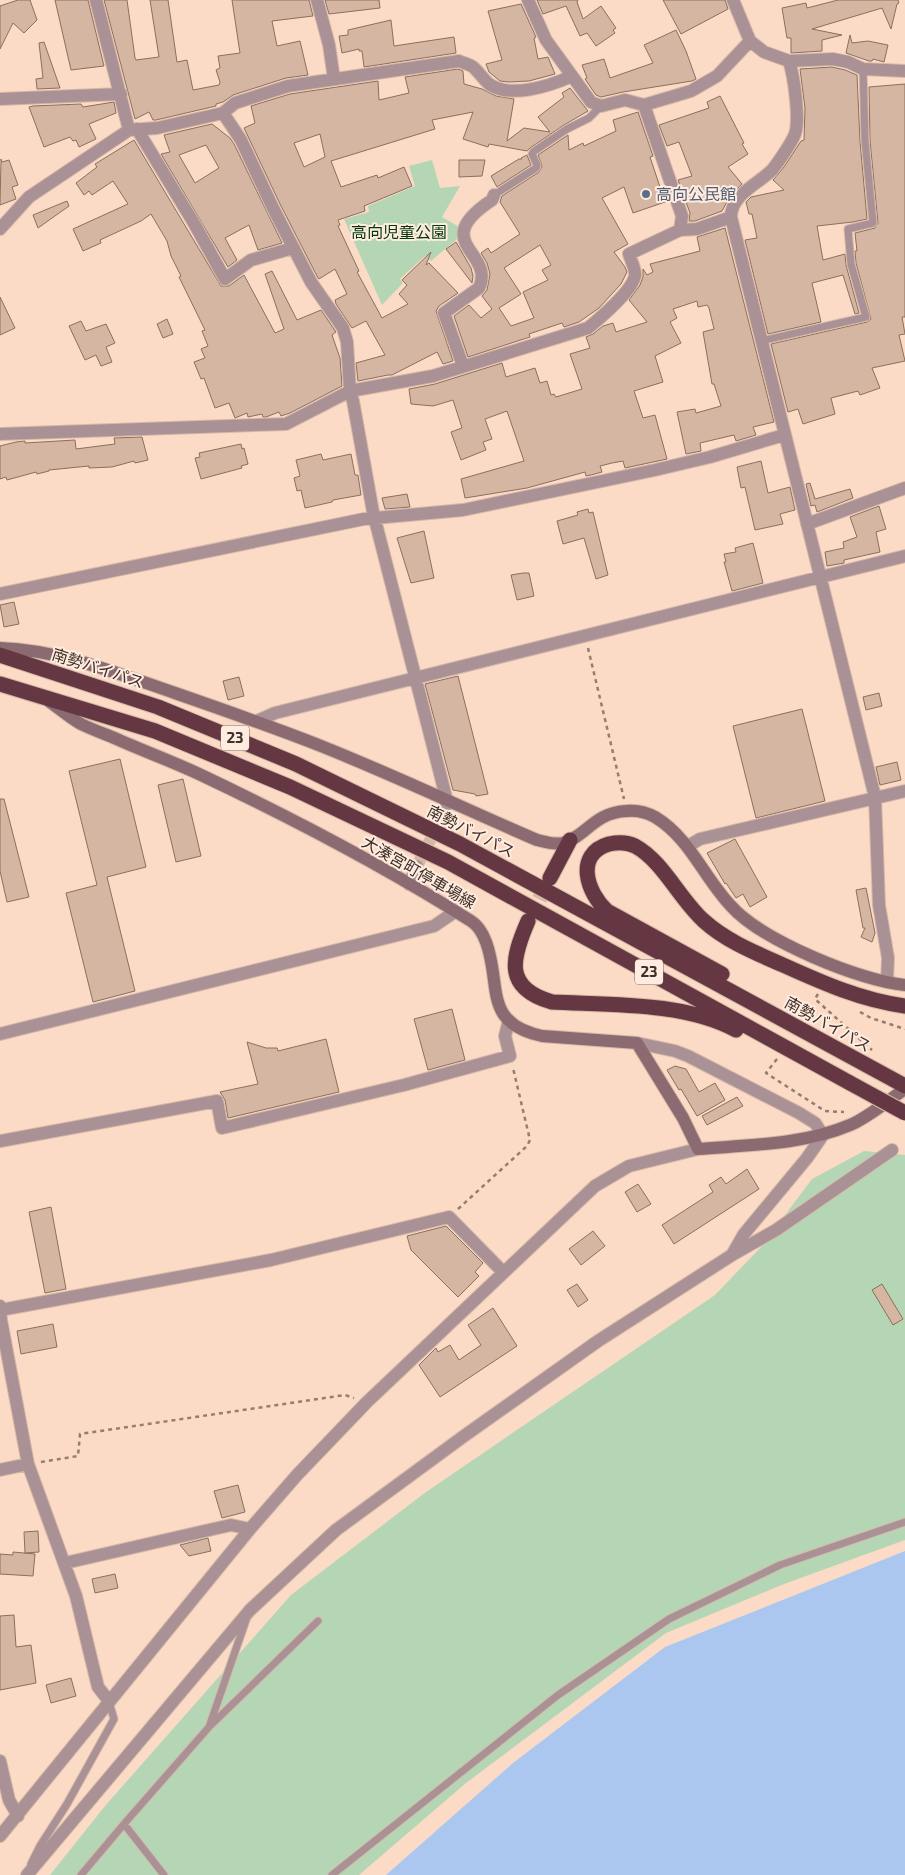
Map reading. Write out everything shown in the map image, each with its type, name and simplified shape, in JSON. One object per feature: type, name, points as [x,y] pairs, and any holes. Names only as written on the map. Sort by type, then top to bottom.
[{"type":"highway","name":"南勢バイパス","points":[[0,655],[158,707],[296,764],[460,844],[858,1060],[905,1088]]},
{"type":"highway","name":"23","points":[[0,684],[155,731],[290,787],[448,862],[905,1113]]},
{"type":"highway","points":[[550,878],[570,840]]},
{"type":"highway","points":[[858,1060],[809,1022],[607,910],[596,900],[589,885],[587,870],[593,854],[607,844],[616,842],[634,846],[651,858],[689,907],[714,930],[729,939],[767,958],[848,993],[888,1004],[905,1006]]},
{"type":"highway","points":[[528,921],[515,957],[516,973],[523,987],[541,999],[552,1002],[643,1006],[703,1017],[724,1024],[778,1054],[850,1083]]},
{"type":"main road","points":[[0,648],[26,649],[68,658],[257,721],[330,750],[550,844],[561,844],[570,840],[599,818],[614,812],[635,810],[654,817],[688,846],[711,882],[731,907],[754,927],[781,942],[852,973],[905,985]]},
{"type":"main road","name":"大湊宮町停車場線","points":[[42,696],[81,724],[198,773],[352,851],[476,924],[483,935],[492,967],[496,999],[500,1010],[509,1020],[529,1033],[542,1036],[637,1043]]},
{"type":"main road","points":[[637,1043],[683,1118],[698,1148],[744,1146],[823,1134],[852,1124],[905,1088]]},
{"type":"street","points":[[96,0],[121,94],[133,130],[195,225],[225,280],[252,260],[293,248]]},
{"type":"street","points":[[318,0],[330,45],[334,79]]},
{"type":"street","points":[[528,0],[543,35],[591,102],[601,106],[625,100],[644,105],[691,91],[710,80],[736,58],[750,41]]},
{"type":"street","points":[[733,0],[750,41],[764,52],[789,61],[833,59],[863,68],[905,71]]},
{"type":"street","points":[[0,229],[30,197],[133,130],[157,128],[223,113],[234,103],[288,86],[459,61],[472,66],[490,84],[505,90],[522,91],[559,82],[572,76]]},
{"type":"street","points":[[789,61],[796,107],[795,135],[773,169],[736,202],[731,210],[731,217],[875,797],[879,905],[888,958],[887,982]]},
{"type":"street","points":[[0,98],[121,94]]},
{"type":"street","points":[[644,105],[682,216],[680,230]]},
{"type":"street","points":[[223,113],[241,140],[311,282],[343,328],[347,342],[350,391],[373,512],[447,801],[442,817]]},
{"type":"street","points":[[463,366],[444,313],[479,288],[482,282],[482,270],[465,244],[463,231],[464,226],[478,209],[492,200],[494,195]]},
{"type":"street","points":[[0,434],[286,424],[350,391],[433,376],[588,328],[607,312],[634,279],[634,269],[629,254],[680,230],[697,229],[731,217]]},
{"type":"street","points":[[0,594],[364,518],[462,510],[564,490],[710,457],[784,434]]},
{"type":"street","points":[[807,524],[905,488]]},
{"type":"street","points":[[257,721],[275,713],[414,677],[905,556]]},
{"type":"street","points":[[688,846],[700,839],[905,791]]},
{"type":"street","points":[[409,884],[417,866]]},
{"type":"street","points":[[0,1034],[434,926],[456,911]]},
{"type":"street","points":[[0,1141],[216,1101],[222,1128],[404,1085],[510,1056],[506,1036],[509,1020]]},
{"type":"street","points":[[637,1043],[675,1051],[688,1056],[799,1113],[815,1123],[823,1134],[807,1158],[744,1234],[732,1255]]},
{"type":"street","points":[[0,1836],[18,1816],[108,1701],[250,1529],[297,1475],[367,1402],[595,1186],[629,1166],[698,1148]]},
{"type":"street","points":[[26,1875],[250,1610],[336,1530],[598,1341],[732,1255],[776,1230],[892,1150]]},
{"type":"street","points":[[108,1701],[98,1686],[76,1596],[28,1464],[0,1309],[271,1260],[449,1218],[503,1272]]},
{"type":"street","points":[[0,1470],[28,1464]]},
{"type":"street","points":[[65,1563],[231,1525],[250,1529]]},
{"type":"street","points":[[0,1761],[9,1800],[18,1816]]},
{"type":"lane","points":[[761,341],[866,317],[851,264],[848,229],[873,223],[865,141],[863,68]]},
{"type":"lane","points":[[494,195],[536,168],[533,152],[567,129],[589,118],[601,106]]},
{"type":"lane","points":[[332,1875],[558,1695],[668,1619],[780,1565],[905,1522]]},
{"type":"lane","points":[[209,1727],[250,1610]]},
{"type":"lane","points":[[81,1875],[209,1727],[318,1621]]},
{"type":"lane","points":[[26,1875],[40,1846],[67,1804],[114,1719],[108,1701]]},
{"type":"lane","points":[[124,1824],[164,1875]]},
{"type":"path","points":[[584,635],[627,811]]},
{"type":"path","points":[[821,990],[815,999],[874,1052]]},
{"type":"path","points":[[854,1009],[871,1018],[905,1029]]},
{"type":"path","points":[[449,1218],[527,1146],[530,1140],[510,1056]]},
{"type":"path","points":[[766,1073],[825,1111]]},
{"type":"path","points":[[28,1464],[78,1456],[80,1434],[346,1395],[367,1402]]},
{"type":"green space","name":"高向児童公園","points":[[432,160],[440,188],[460,186],[442,217],[459,227],[457,239],[431,261],[425,256],[400,279],[403,283],[382,305],[344,219],[369,212],[368,206],[415,186],[409,166]]},
{"type":"green space","points":[[864,1151],[905,1155],[905,1540],[784,1584],[666,1633],[466,1783],[359,1875],[50,1875],[105,1806],[291,1595],[426,1492],[715,1295],[761,1247],[812,1179]]},
{"type":"water","points":[[905,1551],[905,1875],[386,1875],[513,1763],[665,1647]]},
{"type":"building","points":[[18,0],[30,0],[37,20],[24,33],[13,23],[0,49],[0,6]]},
{"type":"building","points":[[55,0],[88,0],[104,66],[71,70]]},
{"type":"building","points":[[104,0],[127,0],[136,60],[159,57],[150,0],[168,0],[177,62],[187,60],[193,90],[219,85],[220,82],[216,70],[220,68],[218,56],[240,53],[232,0],[309,0],[313,16],[272,21],[277,46],[300,41],[308,75],[286,78],[233,95],[223,102],[216,104],[216,106],[156,120],[153,120],[149,112],[135,119]]},
{"type":"building","points":[[325,0],[379,0],[380,8],[329,14]]},
{"type":"building","points":[[537,0],[578,0],[583,19],[601,6],[616,28],[613,30],[615,33],[596,46],[587,33],[580,36],[566,6],[543,14]]},
{"type":"building","points":[[663,0],[725,0],[728,9],[681,34]]},
{"type":"building","points":[[838,0],[898,0],[899,3],[897,4],[891,29],[882,8],[812,29],[842,35],[822,40],[822,51],[791,53],[791,38],[787,38],[782,8],[806,3],[807,8]]},
{"type":"building","points":[[521,4],[536,37],[534,38],[538,59],[548,57],[555,74],[529,81],[500,81],[489,72],[486,64],[502,60],[488,11]]},
{"type":"building","points":[[391,20],[394,46],[454,37],[456,53],[364,67],[362,51],[359,51],[359,49],[342,53],[339,36],[348,35],[348,30]]},
{"type":"building","points":[[676,30],[696,79],[601,97],[596,95],[585,79],[587,78],[582,65],[604,59],[610,78],[653,63],[644,45]]},
{"type":"building","points":[[850,35],[852,43],[868,41],[888,45],[884,62],[873,59],[869,61],[846,53]]},
{"type":"building","points":[[44,42],[60,88],[37,89],[36,79],[43,78],[39,43]]},
{"type":"building","points":[[832,67],[857,75],[860,141],[867,219],[817,226],[823,260],[845,254],[846,265],[859,313],[855,314],[843,275],[812,283],[821,322],[768,334],[745,240],[757,238],[752,214],[749,214],[746,202],[751,197],[784,190],[773,180],[801,141],[804,140],[805,108],[800,69]]},
{"type":"building","points":[[458,69],[463,71],[464,84],[482,89],[496,96],[514,99],[507,141],[524,128],[550,132],[538,117],[564,97],[562,93],[570,88],[588,111],[527,151],[489,144],[488,147],[463,139],[473,112],[432,120],[435,129],[331,161],[341,187],[377,175],[378,178],[404,167],[412,186],[364,206],[365,211],[338,220],[340,225],[338,226],[359,271],[357,272],[382,318],[408,304],[399,294],[407,285],[402,280],[431,252],[426,265],[429,263],[458,293],[439,306],[436,311],[453,361],[443,364],[437,352],[392,375],[358,381],[356,363],[385,355],[366,321],[352,328],[336,304],[335,300],[347,294],[335,269],[318,278],[244,128],[255,123],[251,106],[290,94],[378,81],[379,100],[409,93],[405,77]],"holes":[[[320,134],[325,157],[304,167],[294,143]]]},
{"type":"building","points":[[905,84],[905,317],[902,317],[905,334],[899,335],[905,361],[872,368],[880,388],[860,395],[858,391],[831,398],[835,414],[803,424],[798,409],[788,412],[771,344],[867,322],[871,319],[856,263],[855,251],[857,251],[855,233],[875,228],[878,223],[870,141],[869,87]]},
{"type":"building","points":[[720,96],[748,154],[728,167],[742,184],[729,198],[722,211],[695,221],[689,221],[690,213],[678,180],[692,176],[679,142],[667,146],[659,125],[709,108],[707,102]]},
{"type":"building","points":[[114,102],[116,113],[89,124],[96,139],[79,147],[76,140],[73,141],[70,137],[44,147],[29,107],[81,104],[83,107]]},
{"type":"building","points":[[638,112],[653,156],[650,157],[660,187],[663,186],[668,201],[633,213],[624,187],[602,198],[628,244],[614,252],[627,272],[621,284],[599,308],[579,322],[564,327],[562,323],[529,334],[530,337],[468,357],[454,316],[469,305],[481,318],[492,309],[482,296],[487,290],[490,274],[487,263],[481,253],[488,248],[491,253],[520,234],[500,202],[502,196],[539,172],[542,166],[538,155],[568,135],[569,150],[583,143],[584,146],[616,131],[613,120]],"holes":[[[540,245],[551,265],[542,270],[548,280],[523,292],[534,318],[511,326],[499,308],[521,294],[504,268]]]},
{"type":"building","points":[[212,124],[230,138],[282,243],[258,250],[249,225],[225,238],[237,260],[228,267],[161,154],[170,152],[164,135]],"holes":[[[206,145],[219,168],[195,183],[179,155]]]},
{"type":"building","points":[[134,140],[221,286],[229,286],[244,275],[275,333],[284,329],[265,274],[272,271],[297,320],[321,310],[336,332],[332,335],[340,358],[342,386],[281,416],[279,412],[266,417],[263,417],[262,414],[248,417],[247,413],[235,418],[229,403],[215,408],[204,378],[201,379],[194,362],[205,358],[201,349],[208,346],[202,331],[205,330],[179,277],[181,276],[171,256],[167,241],[151,214],[141,221],[100,240],[101,243],[83,251],[73,229],[128,204],[113,181],[92,195],[89,191],[84,195],[76,183],[97,167],[95,164]]},
{"type":"building","points":[[527,155],[531,165],[497,187],[491,176]]},
{"type":"building","points":[[1,159],[2,162],[9,160],[18,185],[12,187],[16,199],[0,205]]},
{"type":"building","points":[[459,160],[485,160],[482,176],[459,177]]},
{"type":"building","points":[[67,201],[69,206],[38,228],[33,215]]},
{"type":"building","points":[[725,228],[774,422],[753,427],[756,435],[736,441],[734,435],[700,443],[701,451],[686,454],[677,412],[695,409],[696,413],[721,406],[714,384],[712,384],[703,332],[714,329],[709,308],[707,305],[698,307],[697,301],[673,309],[677,318],[670,322],[681,343],[655,356],[663,382],[634,391],[643,418],[655,415],[667,459],[625,468],[623,461],[612,463],[600,466],[602,472],[591,475],[586,476],[585,472],[527,488],[465,498],[461,479],[524,461],[507,411],[485,419],[492,439],[483,442],[486,450],[461,460],[451,432],[462,428],[453,400],[433,406],[411,404],[409,389],[435,384],[502,363],[506,377],[535,368],[540,383],[547,381],[551,395],[554,394],[556,397],[582,389],[570,354],[590,348],[586,337],[603,326],[613,323],[616,332],[647,322],[629,300],[640,285],[643,269],[647,275],[653,272],[650,264],[700,251],[697,237]]},
{"type":"building","points":[[456,242],[471,268],[472,283],[446,249]]},
{"type":"building","points":[[0,297],[15,328],[0,335]]},
{"type":"building","points":[[167,319],[173,334],[163,338],[157,324]]},
{"type":"building","points":[[81,321],[86,331],[106,324],[115,343],[106,347],[112,362],[101,366],[96,355],[85,360],[69,326]]},
{"type":"building","points":[[142,437],[148,460],[135,463],[134,461],[112,467],[89,468],[89,466],[49,470],[7,480],[6,477],[0,479],[0,446],[25,441],[25,443],[75,440],[76,449],[115,444],[114,438]]},
{"type":"building","points":[[241,444],[242,449],[244,448],[248,464],[241,466],[242,468],[201,479],[195,458],[200,457],[199,453]]},
{"type":"building","points":[[321,454],[323,460],[351,454],[355,475],[358,475],[361,495],[305,508],[301,490],[297,491],[294,478],[300,476],[296,460]]},
{"type":"building","points":[[761,461],[768,493],[790,487],[795,510],[780,514],[783,524],[755,530],[745,487],[741,488],[737,467]]},
{"type":"building","points":[[810,483],[815,499],[850,489],[853,498],[817,512],[815,505],[811,506],[806,484]]},
{"type":"building","points":[[407,494],[410,507],[385,509],[382,498]]},
{"type":"building","points":[[879,506],[886,529],[876,532],[880,552],[827,566],[825,552],[844,548],[843,542],[857,537],[850,517]]},
{"type":"building","points":[[588,509],[589,513],[593,512],[608,575],[596,579],[584,538],[563,544],[557,521],[578,515],[577,512]]},
{"type":"building","points":[[424,531],[434,578],[411,583],[397,538]]},
{"type":"building","points":[[753,543],[763,583],[732,591],[724,562],[726,562],[724,554],[736,552],[735,548]]},
{"type":"building","points":[[529,573],[534,596],[517,600],[511,575]]},
{"type":"building","points":[[14,602],[19,624],[4,627],[0,605]]},
{"type":"building","points":[[458,676],[488,794],[476,796],[475,794],[453,790],[425,684]]},
{"type":"building","points":[[239,677],[244,696],[228,700],[223,681]]},
{"type":"building","points":[[879,693],[882,706],[866,710],[863,697]]},
{"type":"building","points":[[802,709],[825,801],[756,818],[733,726]]},
{"type":"building","points":[[120,759],[146,867],[107,877],[135,991],[93,1002],[66,893],[97,885],[69,771]]},
{"type":"building","points":[[897,762],[901,780],[880,785],[876,767]]},
{"type":"building","points":[[183,779],[201,856],[176,862],[158,785]]},
{"type":"building","points":[[0,799],[4,799],[29,897],[7,902],[0,871]]},
{"type":"building","points":[[735,839],[767,897],[750,907],[743,894],[736,898],[725,884],[707,853]]},
{"type":"building","points":[[866,888],[875,933],[872,942],[861,937],[865,928],[863,928],[856,890]]},
{"type":"building","points":[[452,1009],[465,1060],[428,1070],[414,1019]]},
{"type":"building","points":[[326,1039],[339,1092],[228,1118],[225,1100],[220,1092],[258,1084],[247,1042],[266,1048],[277,1048],[278,1051]]},
{"type":"building","points":[[675,1066],[686,1069],[699,1092],[715,1083],[725,1100],[697,1116],[667,1070]]},
{"type":"building","points":[[737,1097],[743,1106],[707,1125],[702,1116]]},
{"type":"building","points":[[747,1169],[759,1189],[674,1244],[662,1225],[713,1192],[709,1185],[721,1177],[726,1184]]},
{"type":"building","points":[[638,1184],[651,1204],[637,1212],[625,1192]]},
{"type":"building","points":[[51,1207],[66,1289],[45,1293],[29,1212]]},
{"type":"building","points":[[446,1226],[483,1263],[475,1272],[479,1276],[458,1297],[411,1250],[407,1236]]},
{"type":"building","points":[[593,1231],[605,1246],[581,1265],[569,1249]]},
{"type":"building","points":[[577,1284],[588,1300],[578,1307],[567,1290]]},
{"type":"building","points":[[882,1284],[903,1319],[893,1325],[872,1290]]},
{"type":"building","points":[[493,1308],[517,1346],[440,1397],[419,1365],[436,1348],[438,1352],[450,1345],[459,1360],[481,1345],[468,1325]]},
{"type":"building","points":[[53,1324],[57,1347],[21,1354],[17,1331]]},
{"type":"building","points":[[238,1485],[245,1512],[222,1518],[214,1491]]},
{"type":"building","points":[[38,1531],[39,1552],[25,1553],[24,1532]]},
{"type":"building","points":[[208,1538],[211,1551],[189,1556],[180,1545]]},
{"type":"building","points":[[13,1552],[35,1554],[33,1576],[0,1574],[0,1554],[13,1555]]},
{"type":"building","points":[[115,1574],[118,1588],[95,1593],[92,1579]]},
{"type":"building","points":[[14,1615],[16,1647],[31,1645],[36,1683],[0,1690],[0,1616]]},
{"type":"building","points":[[71,1678],[76,1696],[51,1703],[46,1685]]},
{"type":"tunnel","points":[[417,866],[442,817]]},
{"type":"tunnel","points":[[529,920],[550,878]]},
{"type":"place","name":"高向公民館","points":[[646,194]]}]
